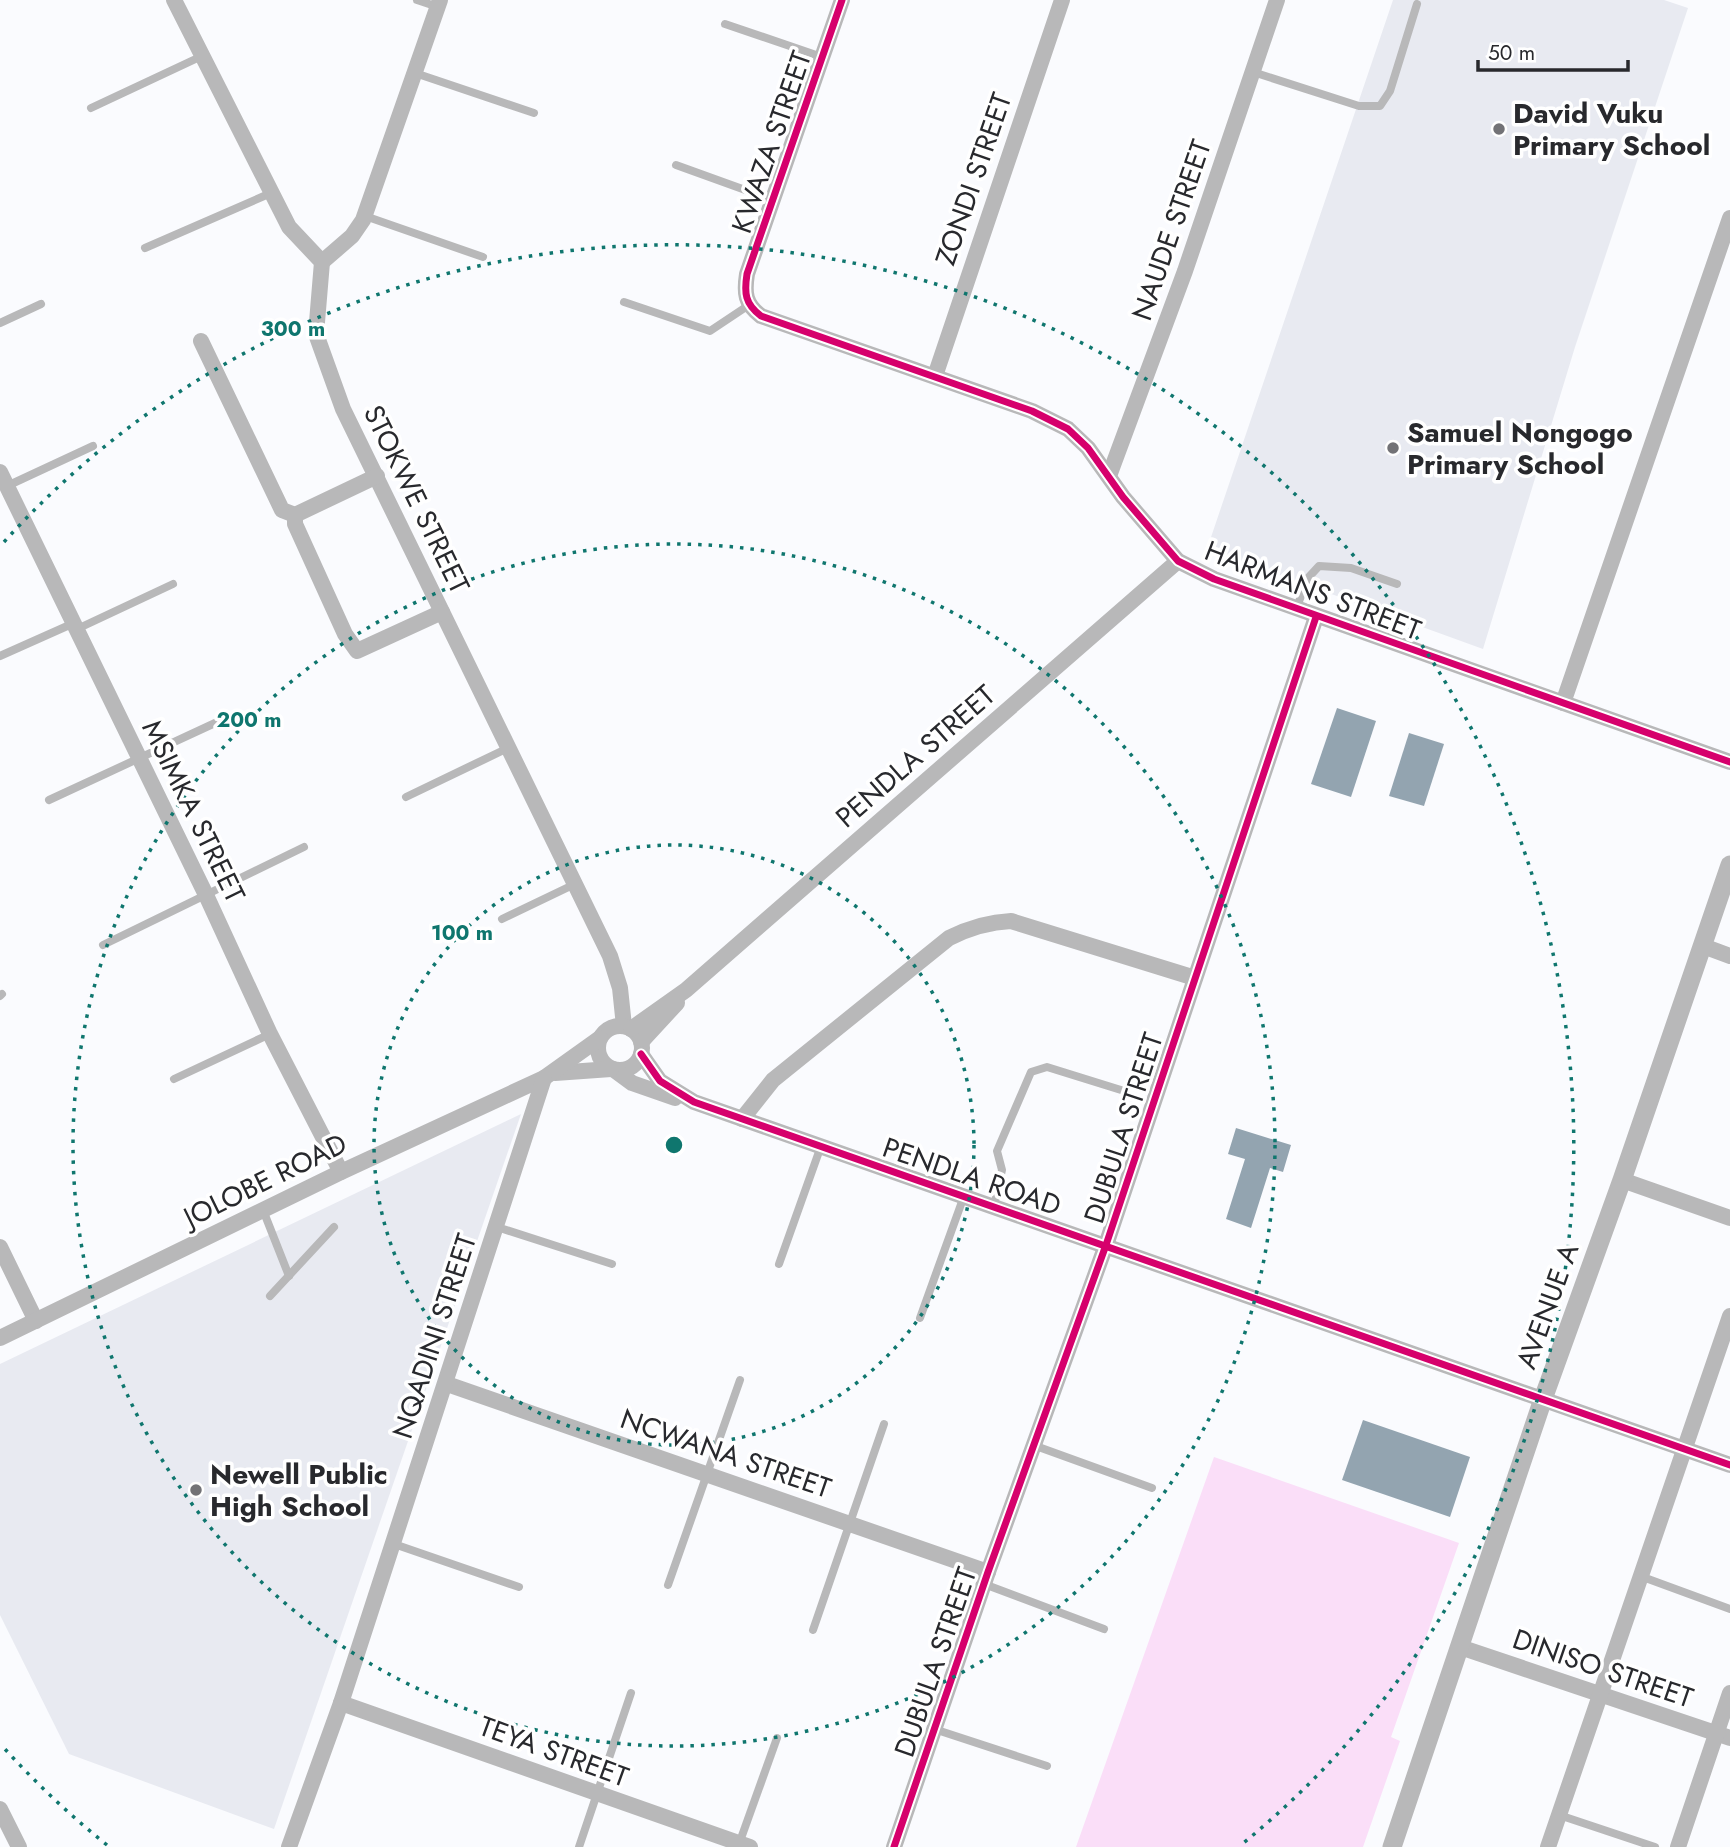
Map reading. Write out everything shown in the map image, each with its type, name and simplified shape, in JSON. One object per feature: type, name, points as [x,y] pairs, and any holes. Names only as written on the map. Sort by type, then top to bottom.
[{"type":"street","points":[[174,0],[289,227],[322,262],[352,236],[365,216],[439,4]]},
{"type":"street","name":"KWAZA STREET","points":[[747,301],[747,274],[842,0]]},
{"type":"street","name":"ZONDI STREET","points":[[935,376],[1062,0]]},
{"type":"street","name":"NAUDE STREET","points":[[1109,476],[1185,271],[1277,0]]},
{"type":"street","points":[[1563,703],[1730,218]]},
{"type":"street","name":"STOKWE STREET","points":[[322,262],[316,334],[343,409],[610,957],[634,1038]]},
{"type":"street","name":"HARMANS STREET","points":[[747,301],[761,316],[1032,411],[1069,429],[1109,476],[1138,516],[1178,561],[1214,579],[1730,762]]},
{"type":"street","points":[[201,341],[282,510],[295,515],[377,476]]},
{"type":"street","name":"MSIMKA STREET","points":[[3,479],[206,895],[270,1034],[341,1172]]},
{"type":"street","points":[[295,515],[300,536],[352,649],[357,651],[374,645],[442,612]]},
{"type":"street","name":"PENDLA STREET","points":[[634,1038],[1178,561]]},
{"type":"street","name":"DUBULA STREET","points":[[894,1847],[986,1578],[1106,1245],[1316,617]]},
{"type":"street","name":"AVENUE A","points":[[1392,1847],[1543,1399],[1622,1181],[1730,865]]},
{"type":"street","points":[[742,1119],[772,1080],[949,938],[965,930],[1011,921],[1195,978]]},
{"type":"street","points":[[1703,946],[1730,956]]},
{"type":"street","name":"JOLOBE ROAD","points":[[0,1338],[341,1172],[550,1075],[606,1031],[634,1038]]},
{"type":"street","points":[[600,1038],[599,1056],[612,1069],[627,1069],[634,1038]]},
{"type":"street","name":"PENDLA ROAD","points":[[634,1038],[660,1081],[694,1102]]},
{"type":"street","name":"JOLOBE ROAD","points":[[550,1075],[612,1069]]},
{"type":"street","name":"PENDLA ROAD","points":[[612,1069],[632,1083],[994,1206],[1730,1465]]},
{"type":"street","name":"NQADINI STREET","points":[[289,1847],[341,1703],[497,1227],[550,1075]]},
{"type":"street","points":[[1622,1181],[1730,1218]]},
{"type":"street","points":[[0,1247],[36,1321]]},
{"type":"street","points":[[1548,1847],[1683,1448],[1727,1338],[1730,1316]]},
{"type":"street","name":"NCWANA STREET","points":[[447,1384],[850,1524],[986,1578]]},
{"type":"street","name":"DINISO STREET","points":[[1460,1647],[1723,1736]]},
{"type":"street","points":[[1678,1847],[1723,1736],[1730,1693]]},
{"type":"street","name":"TEYA STREET","points":[[341,1703],[743,1846]]},
{"type":"street","points":[[0,1809],[19,1847]]},
{"type":"lane","points":[[417,0],[439,4]]},
{"type":"lane","points":[[1253,72],[1359,106],[1380,106],[1390,91],[1417,4]]},
{"type":"lane","points":[[725,24],[822,57]]},
{"type":"lane","points":[[91,108],[202,56]]},
{"type":"lane","points":[[415,73],[534,113]]},
{"type":"lane","points":[[676,165],[773,200]]},
{"type":"lane","points":[[145,248],[271,193]]},
{"type":"lane","points":[[365,216],[483,257]]},
{"type":"lane","points":[[624,302],[710,331],[747,301]]},
{"type":"lane","points":[[0,323],[41,304]]},
{"type":"lane","points":[[3,479],[93,446]]},
{"type":"lane","points":[[1296,610],[1307,579],[1319,566],[1351,569],[1397,584]]},
{"type":"lane","points":[[0,656],[173,584]]},
{"type":"lane","points":[[49,800],[228,717]]},
{"type":"lane","points":[[406,797],[508,748]]},
{"type":"lane","points":[[103,945],[303,847]]},
{"type":"lane","points":[[502,919],[575,884]]},
{"type":"lane","points":[[174,1079],[270,1034]]},
{"type":"lane","points":[[994,1206],[1002,1170],[997,1151],[1031,1072],[1047,1066],[1121,1090]]},
{"type":"lane","points":[[779,1264],[821,1146]]},
{"type":"lane","points":[[920,1318],[964,1196]]},
{"type":"lane","points":[[263,1210],[289,1276]]},
{"type":"lane","points":[[270,1296],[334,1227]]},
{"type":"lane","points":[[497,1227],[612,1264]]},
{"type":"lane","points":[[668,1585],[740,1380]]},
{"type":"lane","points":[[813,1630],[884,1424]]},
{"type":"lane","points":[[1033,1446],[1152,1488]]},
{"type":"lane","points":[[394,1544],[519,1587]]},
{"type":"lane","points":[[1640,1576],[1730,1609]]},
{"type":"lane","name":"DUBULA STREET","points":[[986,1578],[1104,1629]]},
{"type":"lane","points":[[579,1847],[631,1693]]},
{"type":"lane","name":"DUBULA STREET","points":[[934,1729],[1046,1766]]},
{"type":"lane","points":[[743,1846],[777,1738]]},
{"type":"lane","points":[[1559,1815],[1656,1847]]},
{"type":"shaded area","points":[[1393,0],[1664,0],[1688,8],[1575,347],[1483,649],[1207,549]]},
{"type":"shaded area","name":"Newell Public High School","points":[[521,1114],[274,1829],[69,1754],[0,1615],[0,1364]]},
{"type":"shaded area","points":[[1214,1457],[1459,1543],[1391,1737],[1400,1741],[1363,1847],[1076,1847]]},
{"type":"building","points":[[1337,708],[1376,721],[1351,797],[1311,784]]},
{"type":"building","points":[[1409,733],[1444,744],[1424,806],[1389,796]]},
{"type":"building","points":[[1236,1128],[1291,1145],[1283,1172],[1270,1168],[1251,1228],[1226,1219],[1245,1159],[1228,1154]]},
{"type":"building","points":[[1363,1420],[1470,1457],[1450,1517],[1342,1480]]},
{"type":"cycle path","points":[[842,0],[747,274],[747,298],[756,312],[1032,411],[1068,429],[1088,448],[1123,497],[1178,561],[1214,579],[1730,762]]},
{"type":"cycle path","points":[[894,1847],[988,1572],[1106,1245],[1316,617]]},
{"type":"cycle path","points":[[641,1054],[660,1081],[694,1102],[1730,1465]]},
{"type":"place","name":"David Vuku Primary School","points":[[1499,129]]},
{"type":"place","name":"Samuel Nongogo Primary School","points":[[1393,448]]},
{"type":"place","name":"Newell Public High School","points":[[196,1490]]}]
